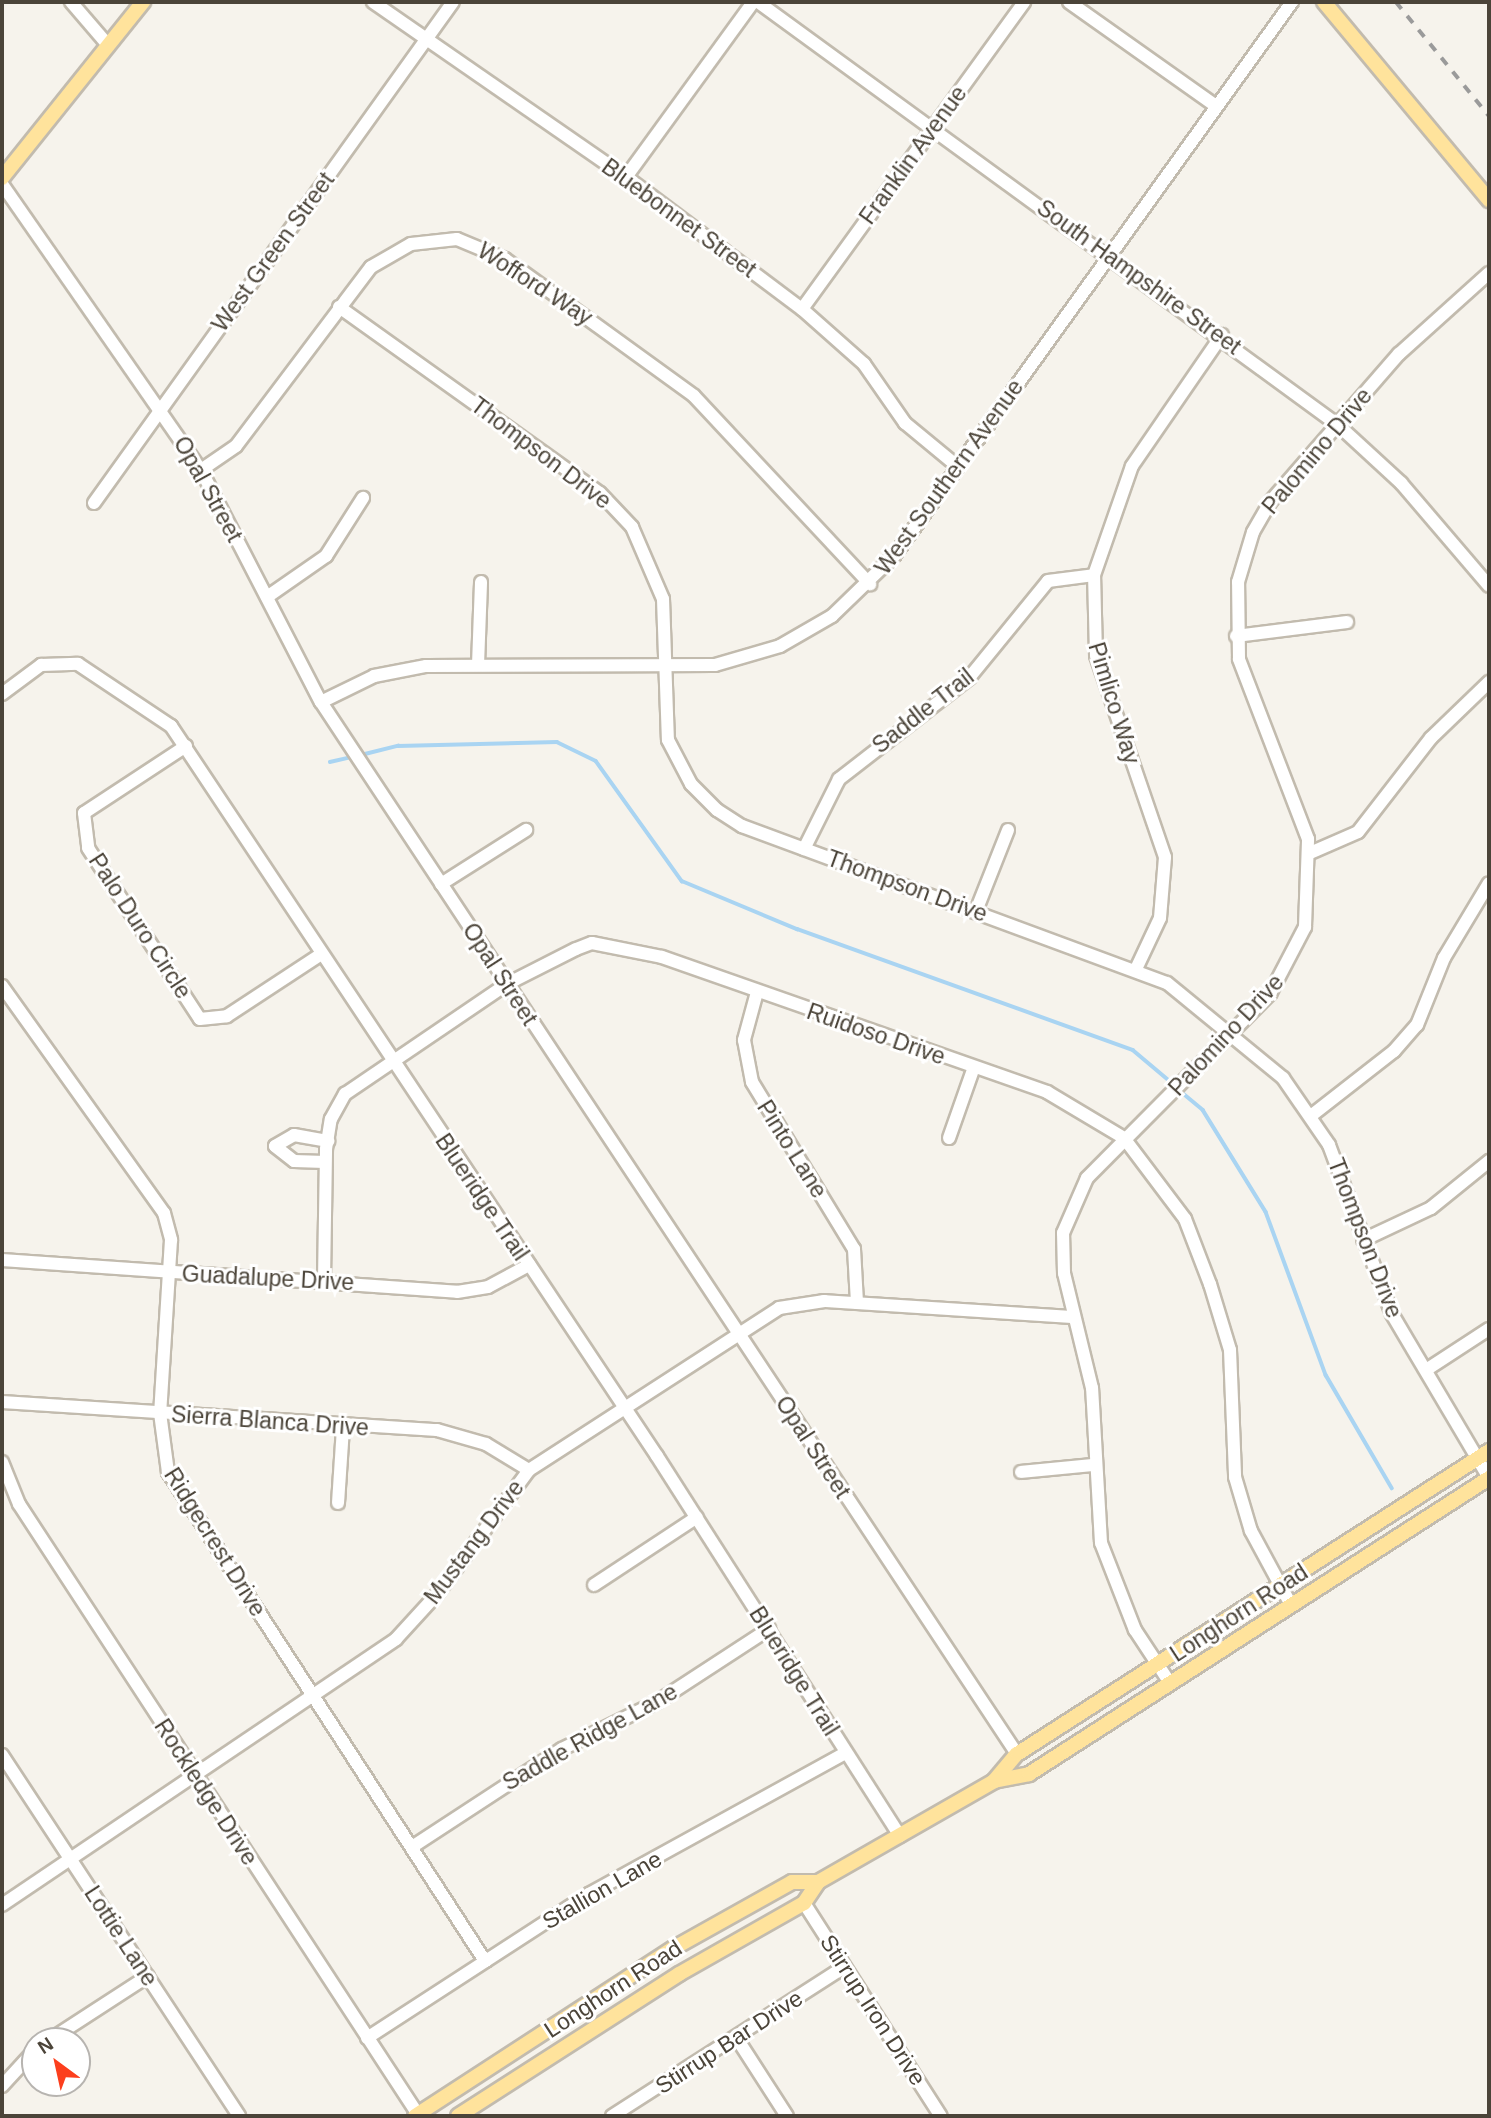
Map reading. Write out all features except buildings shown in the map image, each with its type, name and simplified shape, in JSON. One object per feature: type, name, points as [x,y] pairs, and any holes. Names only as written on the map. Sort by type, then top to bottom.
[{"type":"main road","points":[[2,178],[143,2]]},
{"type":"main road","points":[[1324,2],[1489,200]]},
{"type":"main road","name":"Longhorn Road","points":[[994,1781],[1017,1754],[1489,1451]]},
{"type":"main road","name":"Longhorn Road","points":[[458,2116],[679,1974],[804,1903],[818,1882],[994,1781],[1029,1774],[1489,1478]]},
{"type":"main road","name":"Longhorn Road","points":[[417,2116],[674,1948],[792,1882],[818,1882]]},
{"type":"street","points":[[71,2],[108,45]]},
{"type":"street","name":"Bluebonnet Street","points":[[373,2],[626,177],[802,309],[845,344],[905,423],[957,466]]},
{"type":"street","name":"West Green Street","points":[[94,503],[453,2]]},
{"type":"street","points":[[626,177],[753,2]]},
{"type":"street","name":"South Hampshire Street","points":[[758,2],[1222,335],[1338,425],[1401,483],[1489,586]]},
{"type":"street","name":"Franklin Avenue","points":[[802,309],[1024,2]]},
{"type":"street","points":[[1069,2],[1216,106]]},
{"type":"street","name":"West Southern Avenue","points":[[321,702],[389,671],[478,665],[668,669],[731,662],[780,646],[832,616],[870,584],[1292,2]]},
{"type":"street","name":"Opal Street","points":[[2,184],[161,408],[201,470],[321,702],[1017,1754]]},
{"type":"street","name":"Wofford Way","points":[[201,470],[236,446],[359,278],[396,249],[448,238],[481,245],[694,396],[870,584]]},
{"type":"street","name":"Palomino Drive","points":[[1170,1683],[1161,1664],[1135,1630],[1101,1543],[1093,1465],[1092,1388],[1073,1317],[1061,1253],[1068,1215],[1087,1178],[1282,979],[1299,947],[1309,910],[1310,853],[1242,672],[1236,636],[1238,582],[1253,532],[1338,425],[1412,340],[1489,273]]},
{"type":"street","name":"Thompson Drive","points":[[339,307],[617,509],[641,542],[659,583],[668,669],[668,740],[691,784],[730,819],[804,849],[1136,969],[1167,983],[1283,1078],[1312,1115],[1392,1314],[1489,1478]]},
{"type":"street","name":"Pimlico Way","points":[[1136,969],[1160,918],[1165,857],[1096,655],[1094,575],[1132,466],[1222,335]]},
{"type":"street","points":[[267,597],[326,556],[363,498]]},
{"type":"street","name":"Saddle Trail","points":[[804,849],[839,779],[970,678],[1048,581],[1094,575]]},
{"type":"street","points":[[478,665],[481,582]]},
{"type":"street","points":[[1236,636],[1347,622]]},
{"type":"street","name":"Blueridge Trail","points":[[2,694],[41,665],[78,664],[171,726],[390,1062],[624,1406],[900,1836]]},
{"type":"street","points":[[1310,853],[1358,832],[1431,738],[1489,682]]},
{"type":"street","name":"Palo Duro Circle","points":[[186,746],[85,813],[88,848],[200,1019],[227,1016],[320,955]]},
{"type":"street","points":[[441,884],[526,830]]},
{"type":"street","points":[[976,911],[1008,830]]},
{"type":"street","points":[[1312,1115],[1394,1051],[1417,1026],[1444,958],[1489,883]]},
{"type":"street","name":"Ruidoso Drive","points":[[324,1280],[325,1162],[331,1119],[345,1094],[508,985],[592,943],[662,957],[1047,1092],[1124,1138],[1185,1219],[1210,1284],[1230,1350],[1235,1477],[1278,1587],[1291,1605]]},
{"type":"street","name":"Ridgecrest Drive","points":[[2,986],[153,1191],[171,1240],[160,1413],[163,1455],[177,1490],[315,1696],[485,1961]]},
{"type":"street","name":"Pinto Lane","points":[[757,992],[744,1041],[752,1082],[854,1249],[857,1303]]},
{"type":"street","points":[[949,1138],[974,1067]]},
{"type":"street","points":[[325,1162],[294,1161],[275,1146],[294,1135],[328,1141]]},
{"type":"street","points":[[1363,1240],[1431,1208],[1489,1160]]},
{"type":"street","name":"Guadalupe Drive","points":[[2,1260],[324,1280],[457,1292],[488,1287],[529,1265]]},
{"type":"street","name":"Mustang Drive","points":[[2,1905],[315,1696],[418,1618],[528,1470],[738,1334],[798,1302],[857,1303],[1073,1317]]},
{"type":"street","points":[[1426,1370],[1489,1329]]},
{"type":"street","name":"Sierra Blanca Drive","points":[[2,1402],[343,1428],[437,1430],[486,1444],[528,1470]]},
{"type":"street","points":[[338,1503],[343,1428]]},
{"type":"street","name":"Rockledge Drive","points":[[2,1462],[19,1504],[417,2116]]},
{"type":"street","points":[[1021,1472],[1093,1465]]},
{"type":"street","points":[[594,1585],[696,1517]]},
{"type":"street","name":"Saddle Ridge Lane","points":[[412,1847],[562,1749],[657,1702],[769,1629]]},
{"type":"street","name":"Stallion Lane","points":[[367,2038],[589,1894],[845,1753]]},
{"type":"street","name":"Lottie Lane","points":[[2,1755],[239,2116]]},
{"type":"street","name":"Stirrup Iron Drive","points":[[804,1903],[941,2116]]},
{"type":"street","name":"Stirrup Bar Drive","points":[[612,2116],[631,2111],[736,2037],[845,1967]]},
{"type":"street","points":[[70,2027],[148,1976]]},
{"type":"street","points":[[736,2037],[787,2116]]},
{"type":"street","points":[[2,2086],[21,2065]]},
{"type":"waterway","points":[[365,754],[398,746],[557,742],[596,761],[682,881],[797,929],[1133,1050],[1171,1082]]},
{"type":"waterway","points":[[330,762],[348,758]]},
{"type":"waterway","points":[[1184,1094],[1203,1110],[1266,1212],[1326,1375],[1392,1488]]},
{"type":"railway","points":[[1396,2],[1489,116]]}]
